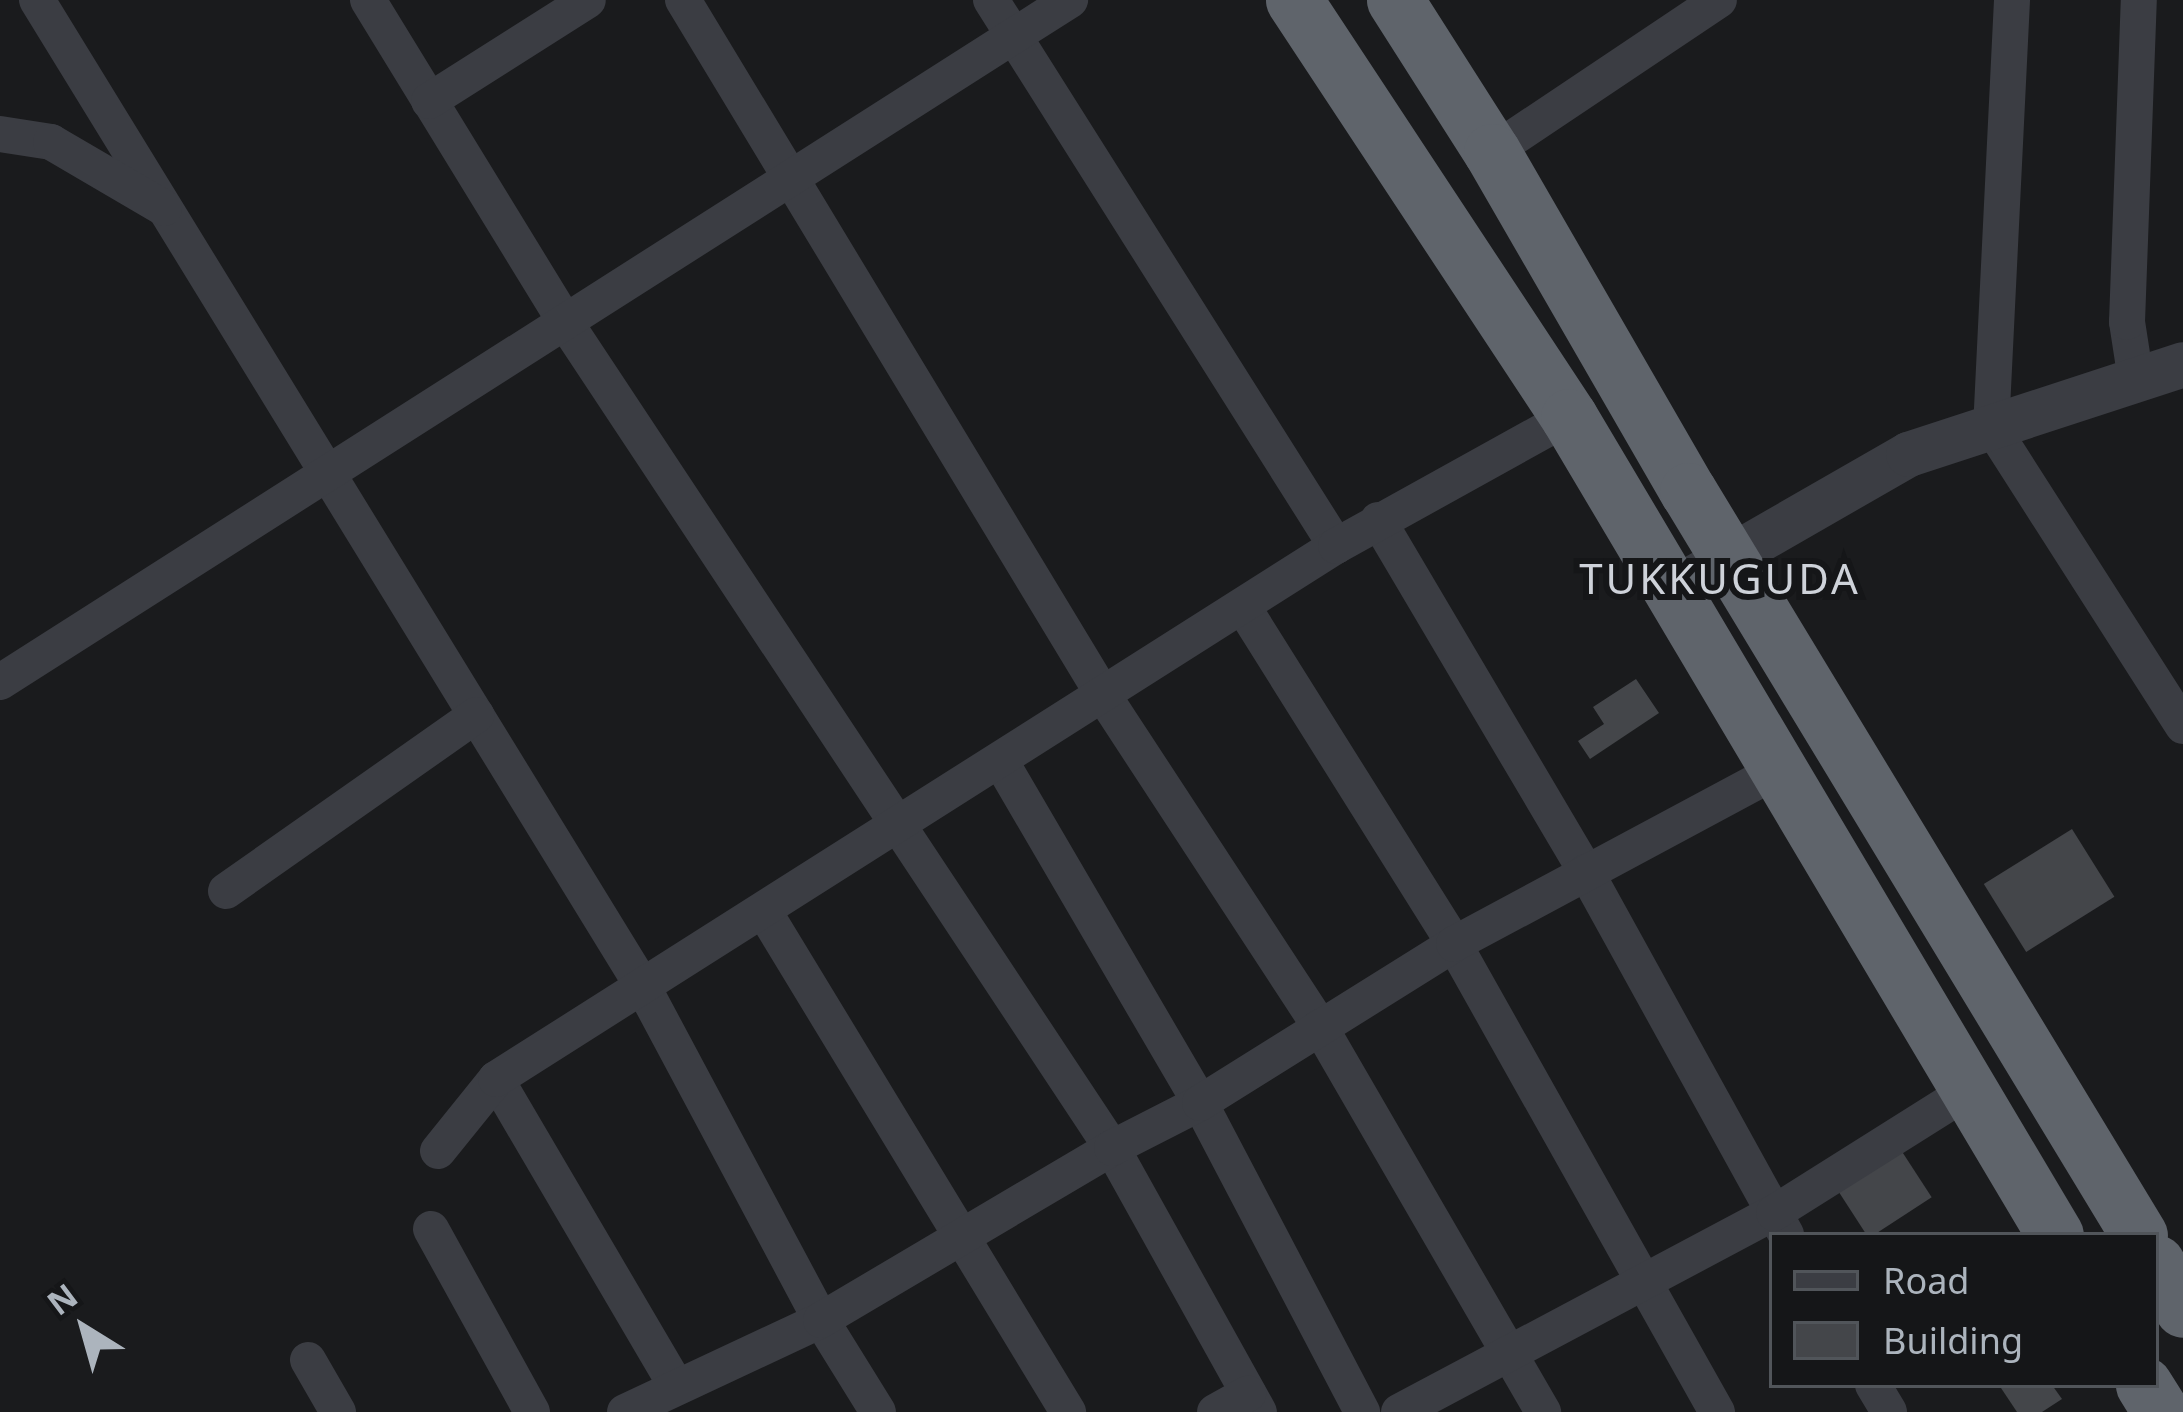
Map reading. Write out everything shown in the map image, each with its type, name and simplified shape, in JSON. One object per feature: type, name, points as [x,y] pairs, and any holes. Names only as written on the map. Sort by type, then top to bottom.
[{"type":"highway","points":[[1294,0],[1569,417],[1668,592],[1781,769],[2053,1232]]},
{"type":"highway","points":[[1395,0],[1492,152],[2137,1232]]},
{"type":"highway","points":[[2159,1269],[2183,1309]]},
{"type":"street","points":[[37,0],[644,987],[821,1320],[878,1412]]},
{"type":"street","points":[[368,0],[567,325],[1112,1148],[1253,1403],[1215,1412]]},
{"type":"street","points":[[429,101],[588,0]]},
{"type":"street","points":[[682,0],[1105,698],[1320,1027],[1543,1412]]},
{"type":"street","points":[[991,0],[1336,546]]},
{"type":"street","points":[[0,682],[567,325],[1070,0]]},
{"type":"street","points":[[1492,152],[1719,0]]},
{"type":"street","points":[[2012,0],[1991,426],[2183,726]]},
{"type":"street","points":[[2136,380],[2127,322],[2139,0]]},
{"type":"street","points":[[0,134],[51,142],[169,211]]},
{"type":"street","points":[[1668,592],[1733,559],[1908,454],[2183,364]]},
{"type":"street","points":[[438,1151],[496,1079],[1105,698],[1378,520],[1569,417]]},
{"type":"street","points":[[1378,520],[1586,872],[1780,1224]]},
{"type":"street","points":[[1243,607],[1454,944],[1717,1412]]},
{"type":"street","points":[[226,892],[476,715]]},
{"type":"street","points":[[1001,762],[1200,1102],[1362,1412]]},
{"type":"street","points":[[625,1412],[821,1320],[1112,1148],[1200,1102],[1454,944],[1781,769]]},
{"type":"street","points":[[765,913],[1068,1412]]},
{"type":"street","points":[[496,1079],[677,1387]]},
{"type":"street","points":[[1399,1412],[1641,1283],[1780,1224],[1969,1090]]},
{"type":"street","points":[[431,1229],[532,1412]]},
{"type":"street","points":[[308,1360],[338,1412]]},
{"type":"building","points":[[1636,679],[1659,713],[1590,759],[1578,741],[1604,724],[1593,707]]},
{"type":"building","points":[[2072,829],[2114,897],[2026,952],[1984,884]]},
{"type":"building","points":[[1899,1147],[1932,1197],[1878,1232],[1865,1232],[1836,1188]]},
{"type":"building","points":[[2001,1388],[2054,1388],[2062,1399],[2042,1412],[2017,1412]]},
{"type":"district","name":"TUKKUGUDA","points":[[1720,578]]}]
